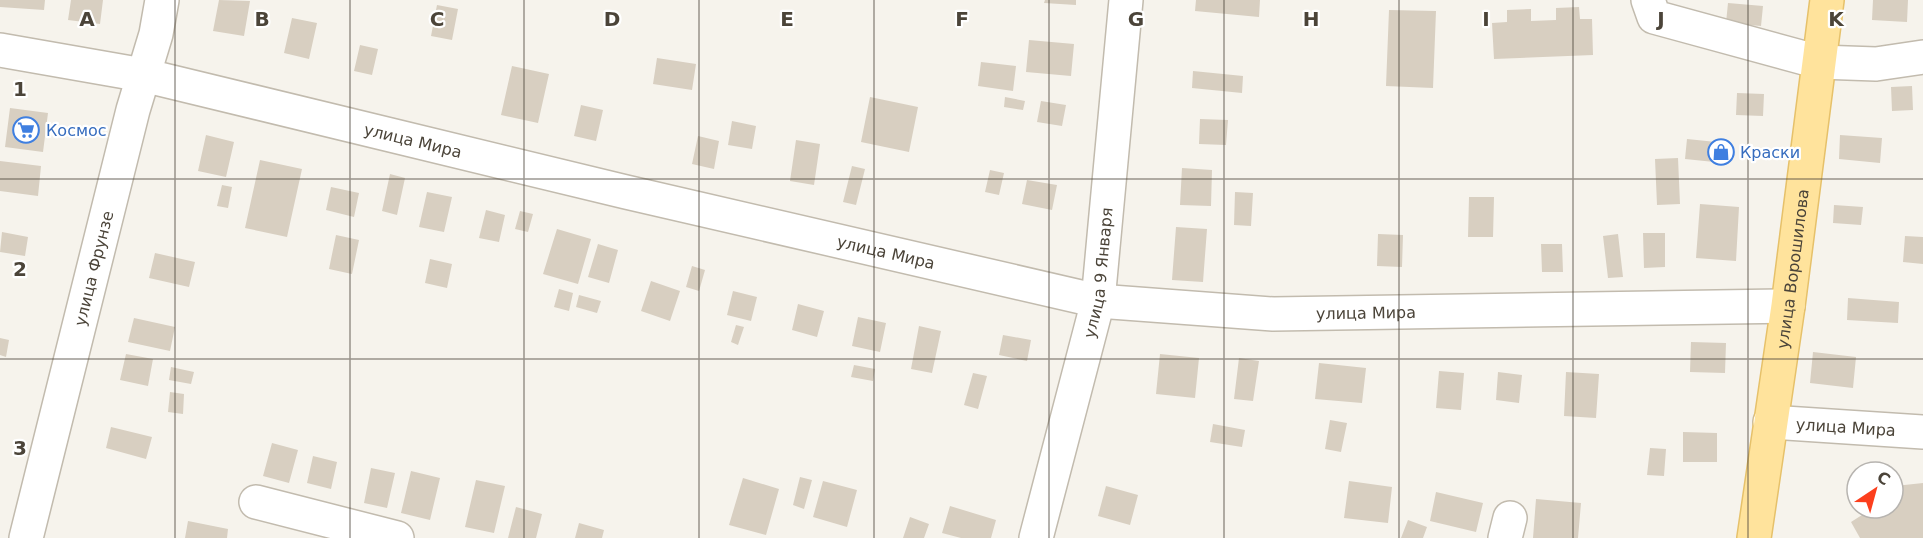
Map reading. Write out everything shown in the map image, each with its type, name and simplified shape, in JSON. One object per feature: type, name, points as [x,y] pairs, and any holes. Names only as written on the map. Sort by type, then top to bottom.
[{"type":"main road","name":"улица Ворошилова","points":[[1754,538],[1788,306],[1827,0]]},
{"type":"street","name":"улица Фрунзе","points":[[26,538],[130,122],[156,34],[162,0]]},
{"type":"street","name":"улица 9 Января","points":[[1036,538],[1098,302],[1126,0]]},
{"type":"street","points":[[1648,0],[1654,17],[1819,62],[1876,64],[1923,57]]},
{"type":"street","name":"улица Мира","points":[[0,50],[143,75],[626,192],[1098,302],[1273,314],[1788,306]]},
{"type":"street","name":"улица Мира","points":[[1770,422],[1923,432]]},
{"type":"street","points":[[256,502],[397,538]]},
{"type":"building","points":[[0,0],[45,0],[44,10],[0,7]]},
{"type":"building","points":[[71,0],[103,0],[100,24],[68,20]]},
{"type":"building","points":[[219,0],[250,1],[244,36],[213,31]]},
{"type":"building","points":[[1045,0],[1076,0],[1076,5],[1044,3]]},
{"type":"building","points":[[1196,0],[1260,0],[1259,17],[1195,11]]},
{"type":"building","points":[[1873,0],[1908,0],[1907,22],[1872,20]]},
{"type":"building","points":[[1728,3],[1763,6],[1761,26],[1726,23]]},
{"type":"building","points":[[437,5],[458,9],[452,40],[431,36]]},
{"type":"building","points":[[1579,7],[1580,19],[1592,19],[1593,55],[1494,59],[1492,23],[1507,22],[1507,10],[1531,9],[1531,21],[1556,20],[1556,8]]},
{"type":"building","points":[[1389,10],[1436,11],[1433,88],[1386,86]]},
{"type":"building","points":[[292,18],[317,23],[309,59],[284,53]]},
{"type":"building","points":[[1029,40],[1074,44],[1071,76],[1026,72]]},
{"type":"building","points":[[360,45],[378,49],[372,75],[354,71]]},
{"type":"building","points":[[657,58],[696,64],[692,90],[653,84]]},
{"type":"building","points":[[981,62],[1016,66],[1013,91],[978,86]]},
{"type":"building","points":[[512,66],[549,74],[538,123],[501,115]]},
{"type":"building","points":[[1193,71],[1243,76],[1242,93],[1192,88]]},
{"type":"building","points":[[1912,86],[1913,110],[1892,111],[1891,87]]},
{"type":"building","points":[[1737,93],[1764,94],[1763,116],[1736,115]]},
{"type":"building","points":[[870,97],[918,107],[909,152],[861,142]]},
{"type":"building","points":[[1005,97],[1025,101],[1023,110],[1004,107]]},
{"type":"building","points":[[1041,101],[1066,105],[1062,126],[1037,122]]},
{"type":"building","points":[[581,105],[603,110],[596,141],[574,136]]},
{"type":"building","points":[[10,108],[48,113],[43,152],[5,147]]},
{"type":"building","points":[[1200,119],[1228,120],[1226,145],[1199,144]]},
{"type":"building","points":[[732,121],[756,126],[752,149],[728,145]]},
{"type":"building","points":[[206,135],[234,142],[226,177],[198,171]]},
{"type":"building","points":[[1840,135],[1882,138],[1880,163],[1839,159]]},
{"type":"building","points":[[698,136],[719,141],[714,169],[692,164]]},
{"type":"building","points":[[1687,139],[1726,143],[1724,163],[1685,159]]},
{"type":"building","points":[[796,140],[820,144],[814,185],[790,181]]},
{"type":"building","points":[[1678,158],[1680,204],[1657,205],[1655,159]]},
{"type":"building","points":[[260,160],[302,169],[287,237],[245,228]]},
{"type":"building","points":[[0,161],[41,166],[38,196],[0,191]]},
{"type":"building","points":[[852,166],[865,169],[856,205],[843,202]]},
{"type":"building","points":[[1182,168],[1212,170],[1211,206],[1180,205]]},
{"type":"building","points":[[990,170],[1004,173],[999,195],[985,192]]},
{"type":"building","points":[[390,174],[405,178],[397,215],[382,211]]},
{"type":"building","points":[[1027,180],[1057,185],[1052,210],[1022,204]]},
{"type":"building","points":[[222,185],[232,187],[228,208],[217,206]]},
{"type":"building","points":[[331,187],[359,193],[354,217],[326,210]]},
{"type":"building","points":[[427,192],[452,197],[444,232],[419,227]]},
{"type":"building","points":[[1235,192],[1253,193],[1251,226],[1234,225]]},
{"type":"building","points":[[1469,197],[1494,197],[1493,237],[1468,237]]},
{"type":"building","points":[[1700,204],[1739,207],[1736,261],[1696,258]]},
{"type":"building","points":[[1834,205],[1863,207],[1861,225],[1833,223]]},
{"type":"building","points":[[486,210],[505,215],[499,242],[479,238]]},
{"type":"building","points":[[520,211],[533,214],[528,232],[515,229]]},
{"type":"building","points":[[1176,227],[1207,229],[1203,282],[1172,280]]},
{"type":"building","points":[[557,229],[591,239],[578,284],[543,274]]},
{"type":"building","points":[[2,232],[28,237],[25,256],[0,252]]},
{"type":"building","points":[[1643,233],[1665,233],[1665,267],[1644,268]]},
{"type":"building","points":[[1378,234],[1403,235],[1402,267],[1377,266]]},
{"type":"building","points":[[1618,234],[1623,277],[1608,278],[1603,236]]},
{"type":"building","points":[[336,235],[359,240],[352,274],[329,269]]},
{"type":"building","points":[[1905,236],[1923,237],[1923,264],[1903,262]]},
{"type":"building","points":[[598,244],[618,250],[609,283],[588,277]]},
{"type":"building","points":[[1541,244],[1562,244],[1563,272],[1542,272]]},
{"type":"building","points":[[155,253],[195,262],[189,287],[149,278]]},
{"type":"building","points":[[430,259],[452,264],[447,288],[425,283]]},
{"type":"building","points":[[692,266],[705,270],[699,291],[686,287]]},
{"type":"building","points":[[651,281],[680,291],[670,321],[641,311]]},
{"type":"building","points":[[559,289],[573,293],[569,311],[554,307]]},
{"type":"building","points":[[733,291],[757,297],[751,321],[727,315]]},
{"type":"building","points":[[579,295],[601,301],[597,313],[576,307]]},
{"type":"building","points":[[1848,298],[1899,302],[1898,323],[1847,320]]},
{"type":"building","points":[[798,304],[824,311],[817,337],[792,330]]},
{"type":"building","points":[[858,317],[886,323],[880,352],[852,346]]},
{"type":"building","points":[[134,318],[175,327],[170,351],[128,342]]},
{"type":"building","points":[[736,325],[744,327],[738,345],[731,342]]},
{"type":"building","points":[[919,326],[941,331],[932,373],[911,369]]},
{"type":"building","points":[[1003,335],[1031,340],[1027,361],[999,355]]},
{"type":"building","points":[[0,338],[9,340],[6,357],[0,355]]},
{"type":"building","points":[[1691,342],[1726,343],[1725,373],[1690,372]]},
{"type":"building","points":[[1813,352],[1856,357],[1853,388],[1810,383]]},
{"type":"building","points":[[126,354],[153,359],[148,386],[120,380]]},
{"type":"building","points":[[1160,354],[1199,358],[1195,398],[1156,394]]},
{"type":"building","points":[[1239,358],[1259,361],[1253,401],[1234,399]]},
{"type":"building","points":[[1319,363],[1366,368],[1362,403],[1315,399]]},
{"type":"building","points":[[854,365],[875,369],[873,381],[851,377]]},
{"type":"building","points":[[171,367],[194,372],[191,384],[169,380]]},
{"type":"building","points":[[1439,371],[1464,373],[1461,410],[1436,408]]},
{"type":"building","points":[[1498,372],[1522,375],[1519,403],[1496,400]]},
{"type":"building","points":[[1566,372],[1599,374],[1596,418],[1564,416]]},
{"type":"building","points":[[973,373],[987,376],[978,409],[964,405]]},
{"type":"building","points":[[170,392],[184,394],[183,414],[168,412]]},
{"type":"building","points":[[1330,420],[1347,423],[1341,452],[1325,449]]},
{"type":"building","points":[[1213,424],[1245,430],[1242,447],[1210,442]]},
{"type":"building","points":[[111,427],[152,437],[146,459],[106,448]]},
{"type":"building","points":[[1683,432],[1717,433],[1717,462],[1683,462]]},
{"type":"building","points":[[272,443],[298,450],[289,483],[263,476]]},
{"type":"building","points":[[1650,448],[1666,449],[1664,476],[1647,475]]},
{"type":"building","points":[[313,456],[337,462],[331,489],[307,483]]},
{"type":"building","points":[[371,468],[395,473],[387,508],[364,503]]},
{"type":"building","points":[[411,471],[440,478],[430,520],[401,513]]},
{"type":"building","points":[[800,477],[812,480],[804,509],[793,505]]},
{"type":"building","points":[[743,478],[779,489],[766,535],[729,525]]},
{"type":"building","points":[[476,480],[505,486],[494,533],[465,527]]},
{"type":"building","points":[[823,481],[857,490],[847,527],[813,517]]},
{"type":"building","points":[[1349,481],[1392,487],[1388,523],[1344,518]]},
{"type":"building","points":[[1923,483],[1923,538],[1860,538],[1851,522],[1854,520],[1905,520],[1905,485]]},
{"type":"building","points":[[1106,486],[1138,495],[1130,525],[1098,516]]},
{"type":"building","points":[[1436,492],[1483,503],[1476,532],[1430,521]]},
{"type":"building","points":[[1536,499],[1581,503],[1578,538],[1533,538]]},
{"type":"building","points":[[950,506],[996,520],[991,538],[961,538],[942,533]]},
{"type":"building","points":[[516,507],[542,514],[536,538],[508,538]]},
{"type":"building","points":[[910,517],[929,524],[924,538],[903,538]]},
{"type":"building","points":[[1408,520],[1427,527],[1423,538],[1401,538]]},
{"type":"building","points":[[188,521],[228,529],[227,538],[185,538]]},
{"type":"building","points":[[579,523],[604,530],[602,538],[575,538]]},
{"type":"place","name":"Космос","points":[[26,130]]},
{"type":"place","name":"Краски","points":[[1721,152]]}]
